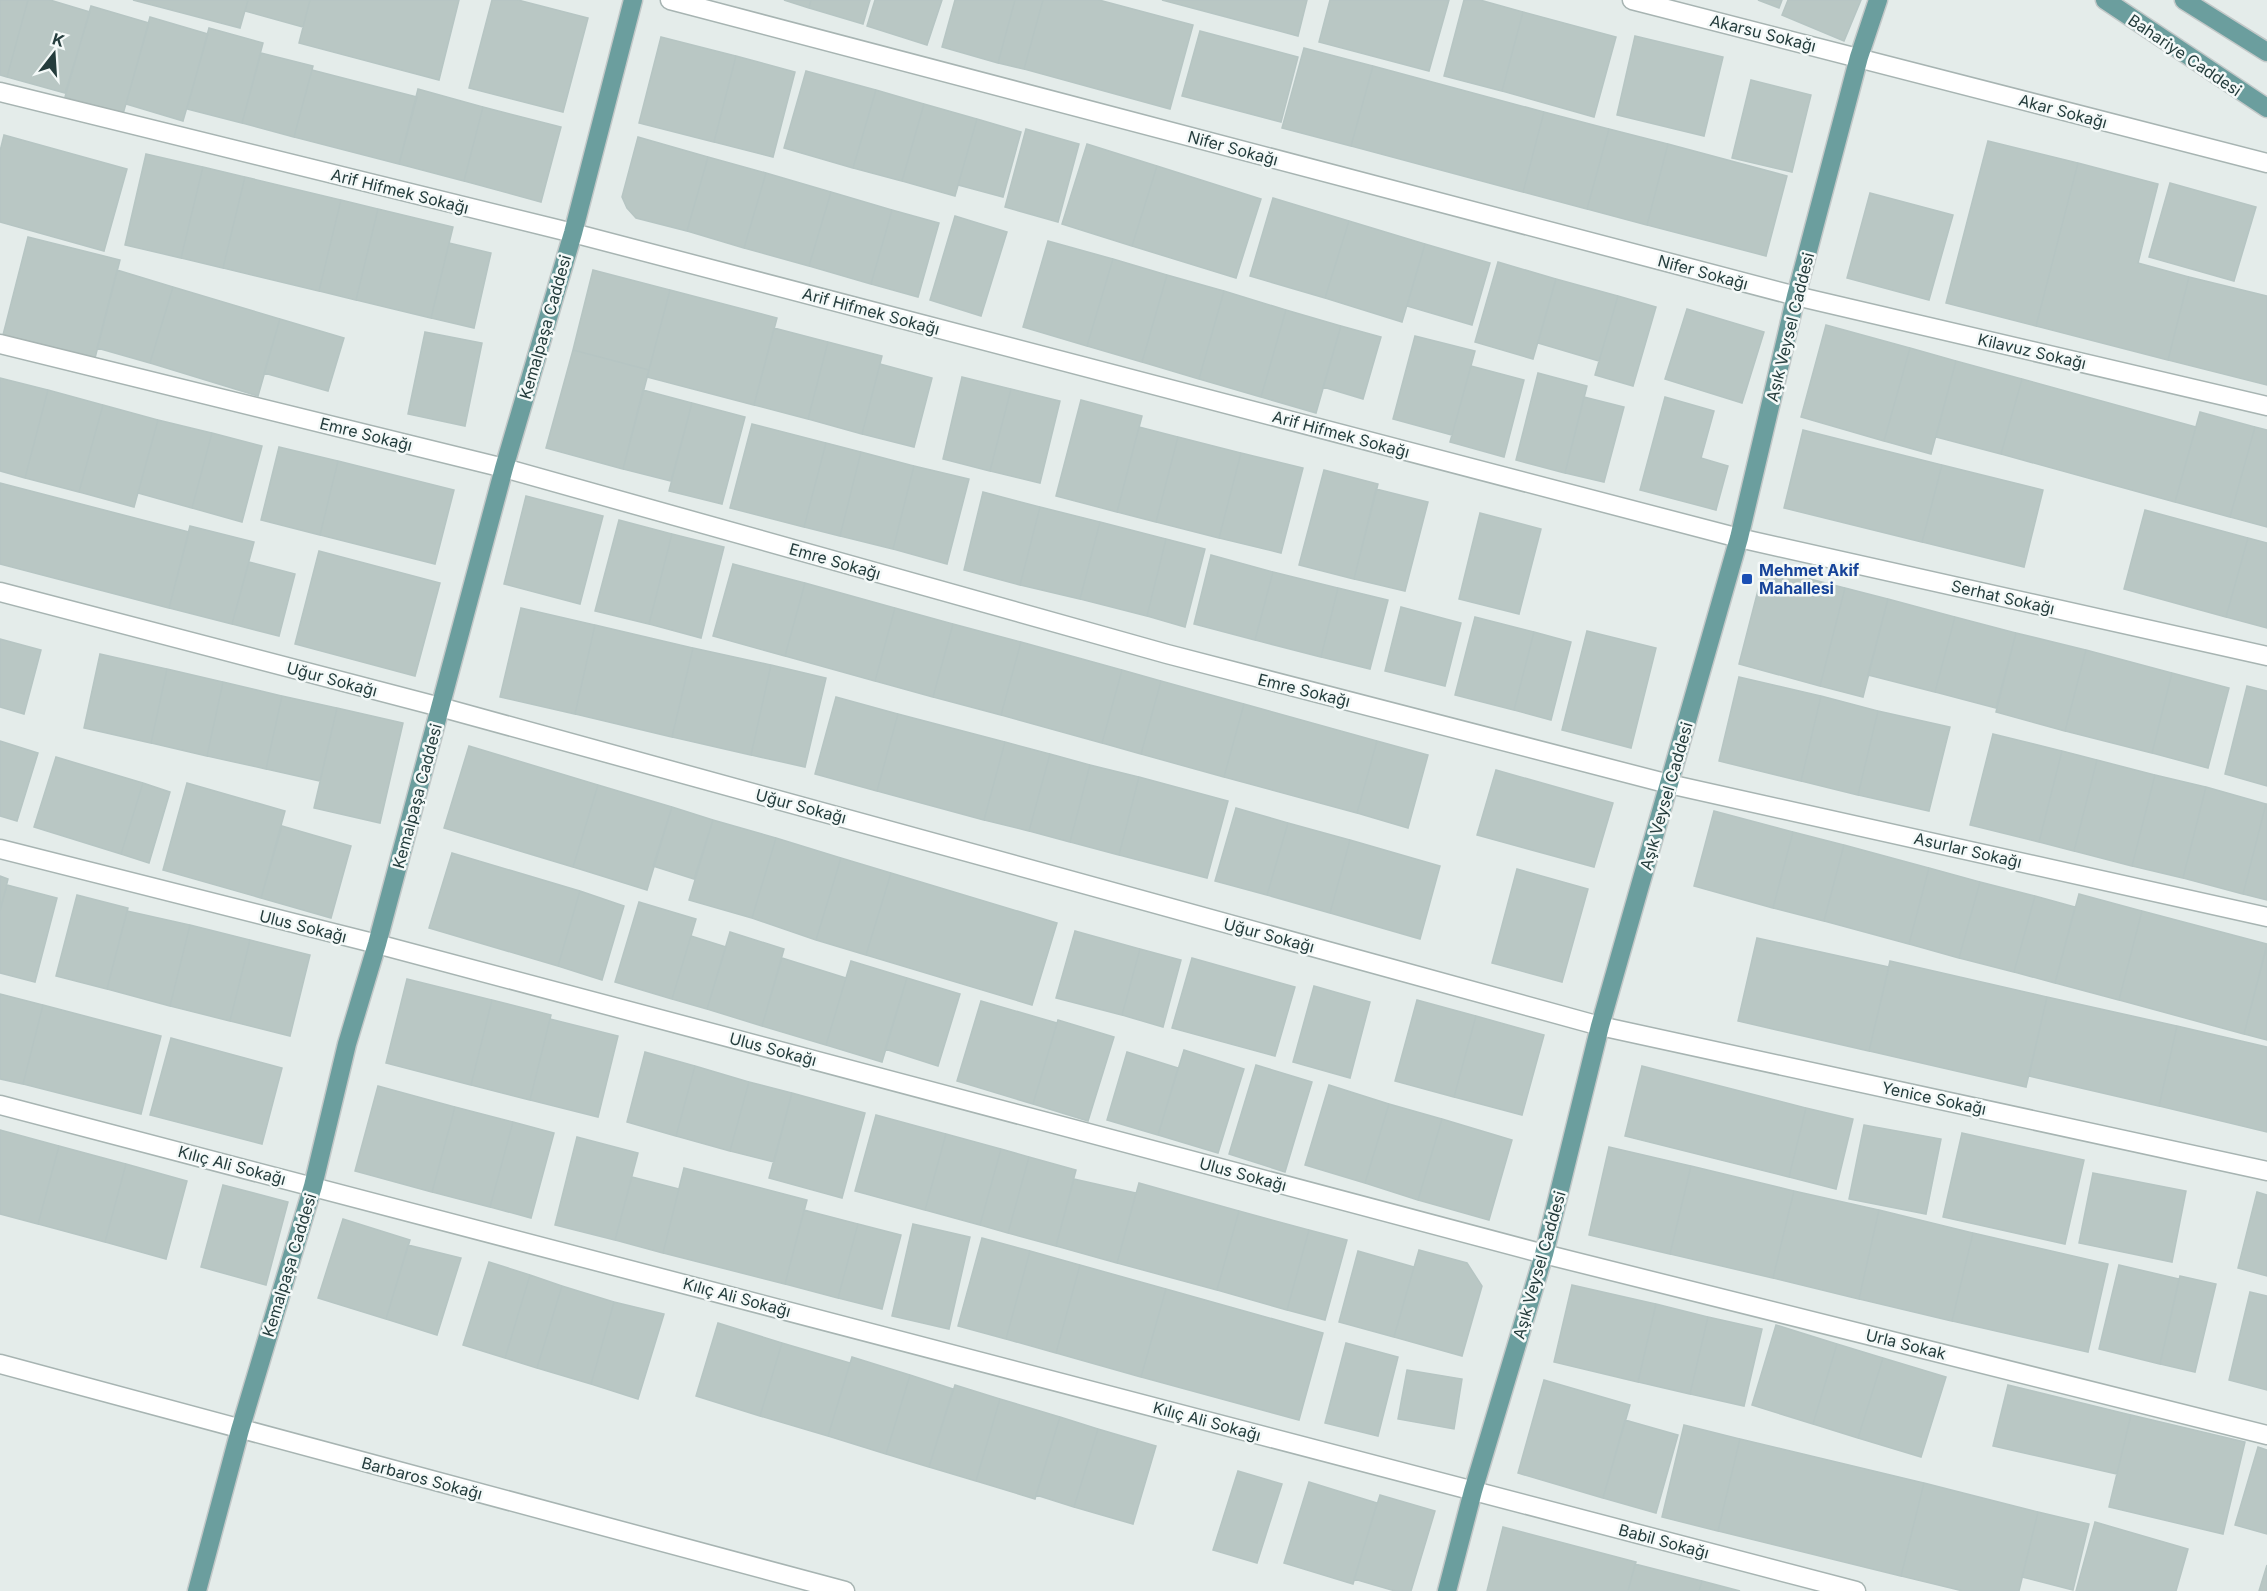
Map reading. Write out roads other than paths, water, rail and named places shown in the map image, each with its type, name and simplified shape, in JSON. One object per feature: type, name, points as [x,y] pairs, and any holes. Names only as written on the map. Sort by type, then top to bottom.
[{"type":"main road","name":"Kemalpaşa Caddesi","points":[[196,1591],[240,1430],[313,1186],[347,1044],[377,944],[504,468],[573,233],[633,0]]},
{"type":"main road","name":"Aşık Veysel Caddesi","points":[[1447,1591],[1473,1491],[1544,1254],[1600,1026],[1739,538],[1796,296],[1859,57],[1878,0]]},
{"type":"main road","name":"Bahariye Caddesi","points":[[2105,0],[2267,108]]},
{"type":"main road","points":[[2184,0],[2267,52]]},
{"type":"street","name":"Nifer Sokağı","points":[[670,0],[1796,296]]},
{"type":"street","name":"Akarsu Sokağı","points":[[1632,0],[1859,57]]},
{"type":"street","name":"Akar Sokağı","points":[[1859,57],[2267,163]]},
{"type":"street","name":"Arif Hifmek Sokağı","points":[[0,92],[573,233],[1739,538]]},
{"type":"street","name":"Kilavuz Sokağı","points":[[1796,296],[2267,406]]},
{"type":"street","name":"Emre Sokağı","points":[[0,344],[504,468],[1167,654],[1669,784]]},
{"type":"street","name":"Serhat Sokağı","points":[[1739,538],[2267,656]]},
{"type":"street","name":"Uğur Sokağı","points":[[0,592],[440,707],[1600,1026]]},
{"type":"street","name":"Asurlar Sokağı","points":[[1669,784],[2267,917]]},
{"type":"street","name":"Ulus Sokağı","points":[[0,849],[377,944],[1544,1254]]},
{"type":"street","name":"Yenice Sokağı","points":[[1600,1026],[2267,1171]]},
{"type":"street","name":"Kılıç Ali Sokağı","points":[[0,1105],[1473,1491]]},
{"type":"street","name":"Urla Sokak","points":[[1544,1254],[2267,1435]]},
{"type":"street","name":"Barbaros Sokağı","points":[[0,1364],[845,1591]]},
{"type":"street","name":"Babil Sokağı","points":[[1473,1491],[1856,1591]]},
{"type":"place","name":"Mehmet Akif Mahallesi","points":[[1747,579]]}]
